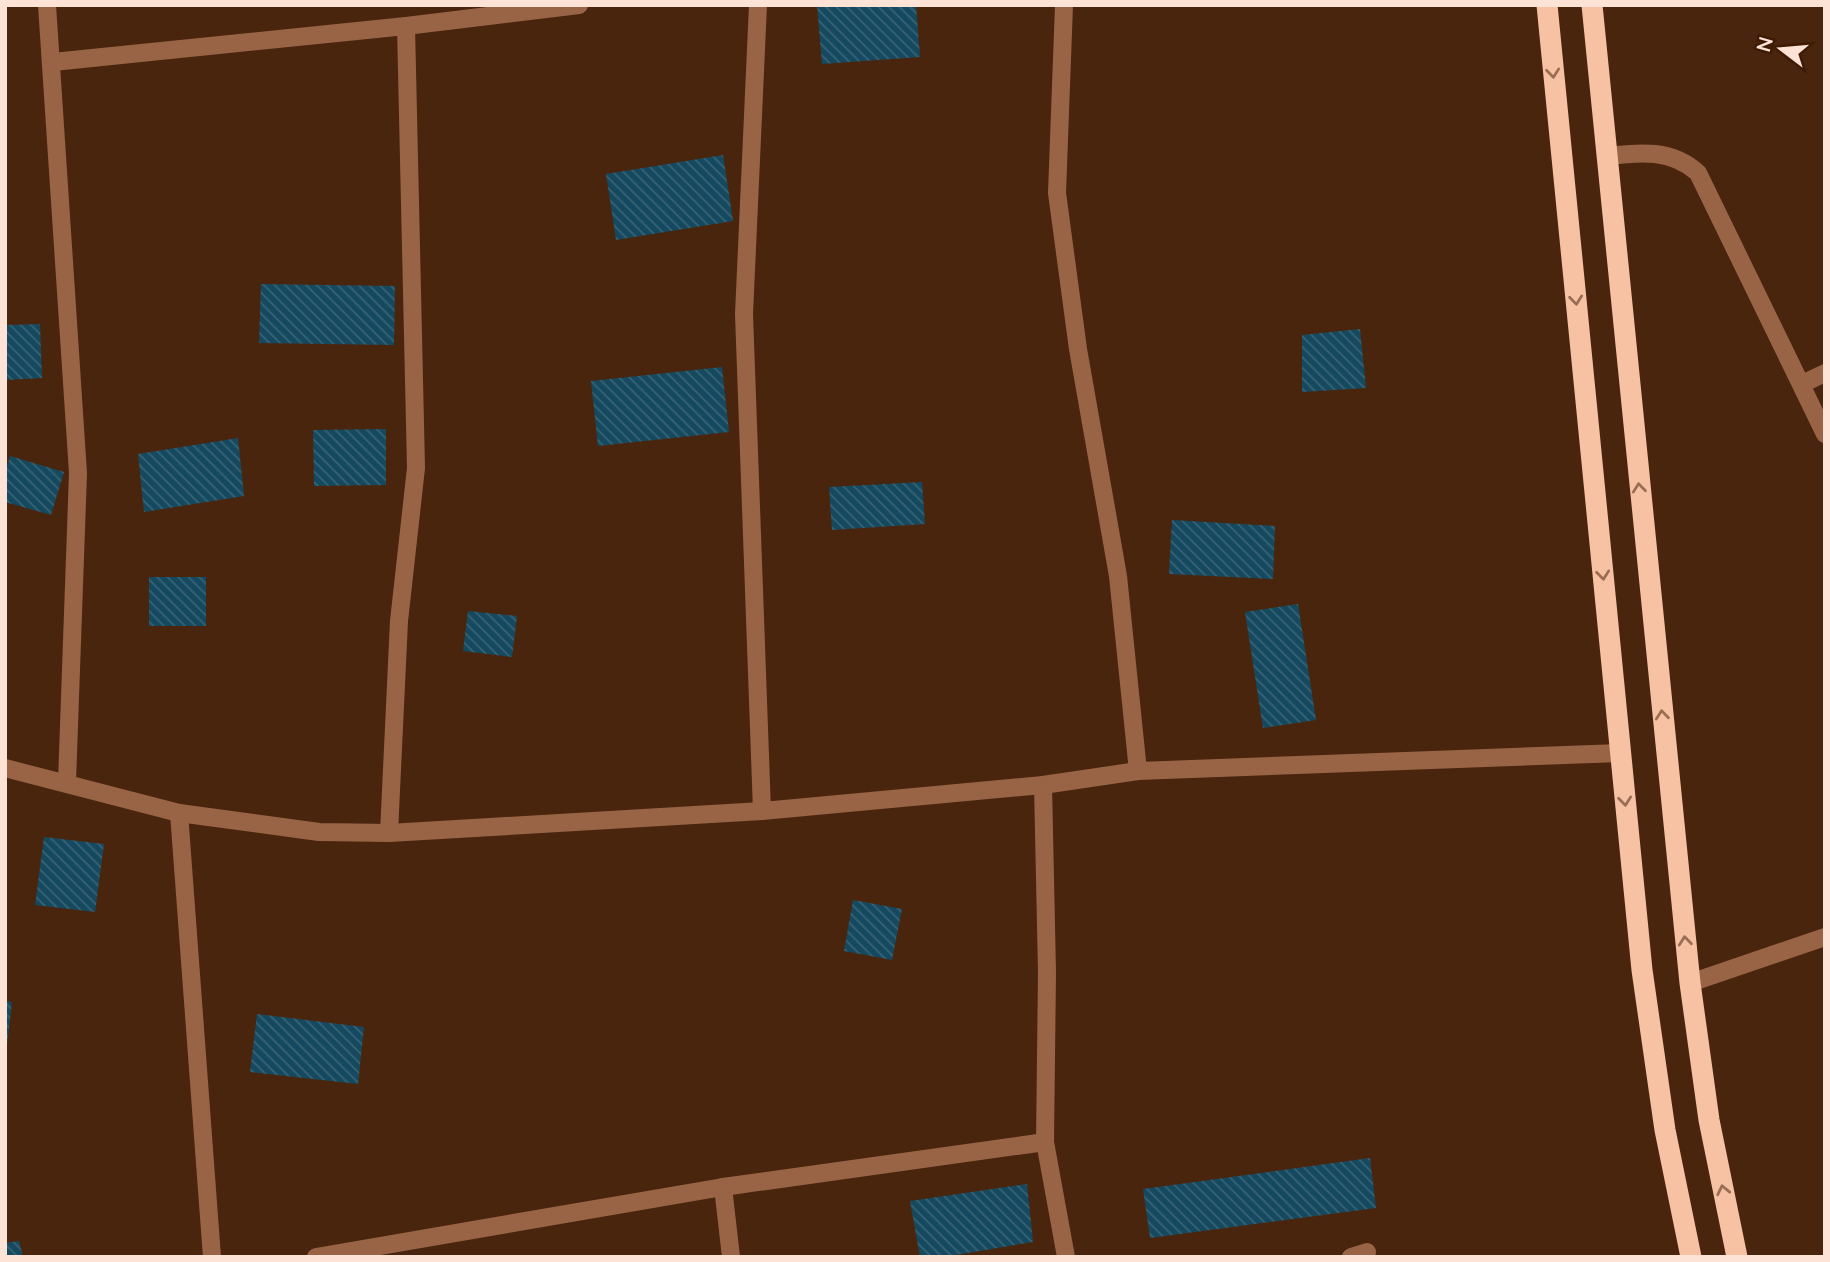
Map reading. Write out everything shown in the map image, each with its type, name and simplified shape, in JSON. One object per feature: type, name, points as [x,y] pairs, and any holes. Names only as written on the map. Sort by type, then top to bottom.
[{"type":"highway","points":[[1547,5],[1620,753],[1653,1050],[1665,1130],[1691,1257]]},
{"type":"highway","points":[[1592,5],[1690,983],[1709,1120],[1737,1257]]},
{"type":"street","points":[[47,5],[53,62],[78,473],[67,782]]},
{"type":"street","points":[[53,62],[406,26],[579,5]]},
{"type":"street","points":[[758,5],[744,314],[762,811]]},
{"type":"street","points":[[1064,5],[1057,193],[1078,349],[1118,576],[1138,771]]},
{"type":"street","points":[[389,833],[399,621],[416,468],[406,26]]},
{"type":"street","points":[[1607,156],[1643,152],[1668,155],[1687,163],[1698,173],[1825,434]]},
{"type":"street","points":[[1802,384],[1825,373]]},
{"type":"street","points":[[5,768],[179,813],[319,832],[389,833],[762,811],[1043,785],[1138,771],[1620,753]]},
{"type":"street","points":[[1043,785],[1047,972],[1045,1142],[1066,1257]]},
{"type":"street","points":[[179,813],[212,1257]]},
{"type":"street","points":[[1690,983],[1825,937]]},
{"type":"street","points":[[316,1257],[400,1251],[723,1186],[1045,1142]]},
{"type":"street","points":[[723,1186],[731,1257]]},
{"type":"building","points":[[817,5],[916,5],[920,57],[822,64]]},
{"type":"building","points":[[723,155],[733,221],[616,240],[606,174]]},
{"type":"building","points":[[261,284],[395,286],[394,345],[259,343]]},
{"type":"building","points":[[40,324],[42,378],[5,380],[5,325]]},
{"type":"building","points":[[1360,329],[1366,388],[1302,392],[1302,335]]},
{"type":"building","points":[[722,367],[729,432],[598,446],[591,381]]},
{"type":"building","points":[[386,429],[386,485],[314,486],[313,430]]},
{"type":"building","points":[[238,438],[244,496],[144,512],[138,454]]},
{"type":"building","points":[[10,456],[64,472],[51,515],[5,502],[5,473]]},
{"type":"building","points":[[922,482],[925,524],[832,530],[829,487]]},
{"type":"building","points":[[1172,520],[1275,526],[1273,579],[1169,574]]},
{"type":"building","points":[[149,577],[206,577],[206,626],[149,626]]},
{"type":"building","points":[[1298,604],[1316,720],[1263,728],[1245,612]]},
{"type":"building","points":[[468,611],[517,616],[512,657],[463,651]]},
{"type":"building","points":[[44,837],[104,844],[95,912],[35,905]]},
{"type":"building","points":[[853,900],[902,909],[892,960],[844,951]]},
{"type":"building","points":[[5,1001],[12,1002],[7,1045],[5,1045]]},
{"type":"building","points":[[257,1014],[364,1027],[358,1084],[250,1072]]},
{"type":"building","points":[[1370,1158],[1376,1208],[1150,1238],[1143,1189]]},
{"type":"building","points":[[1027,1184],[1033,1242],[944,1257],[920,1257],[910,1201]]},
{"type":"building","points":[[19,1241],[23,1257],[5,1257],[5,1243]]}]
